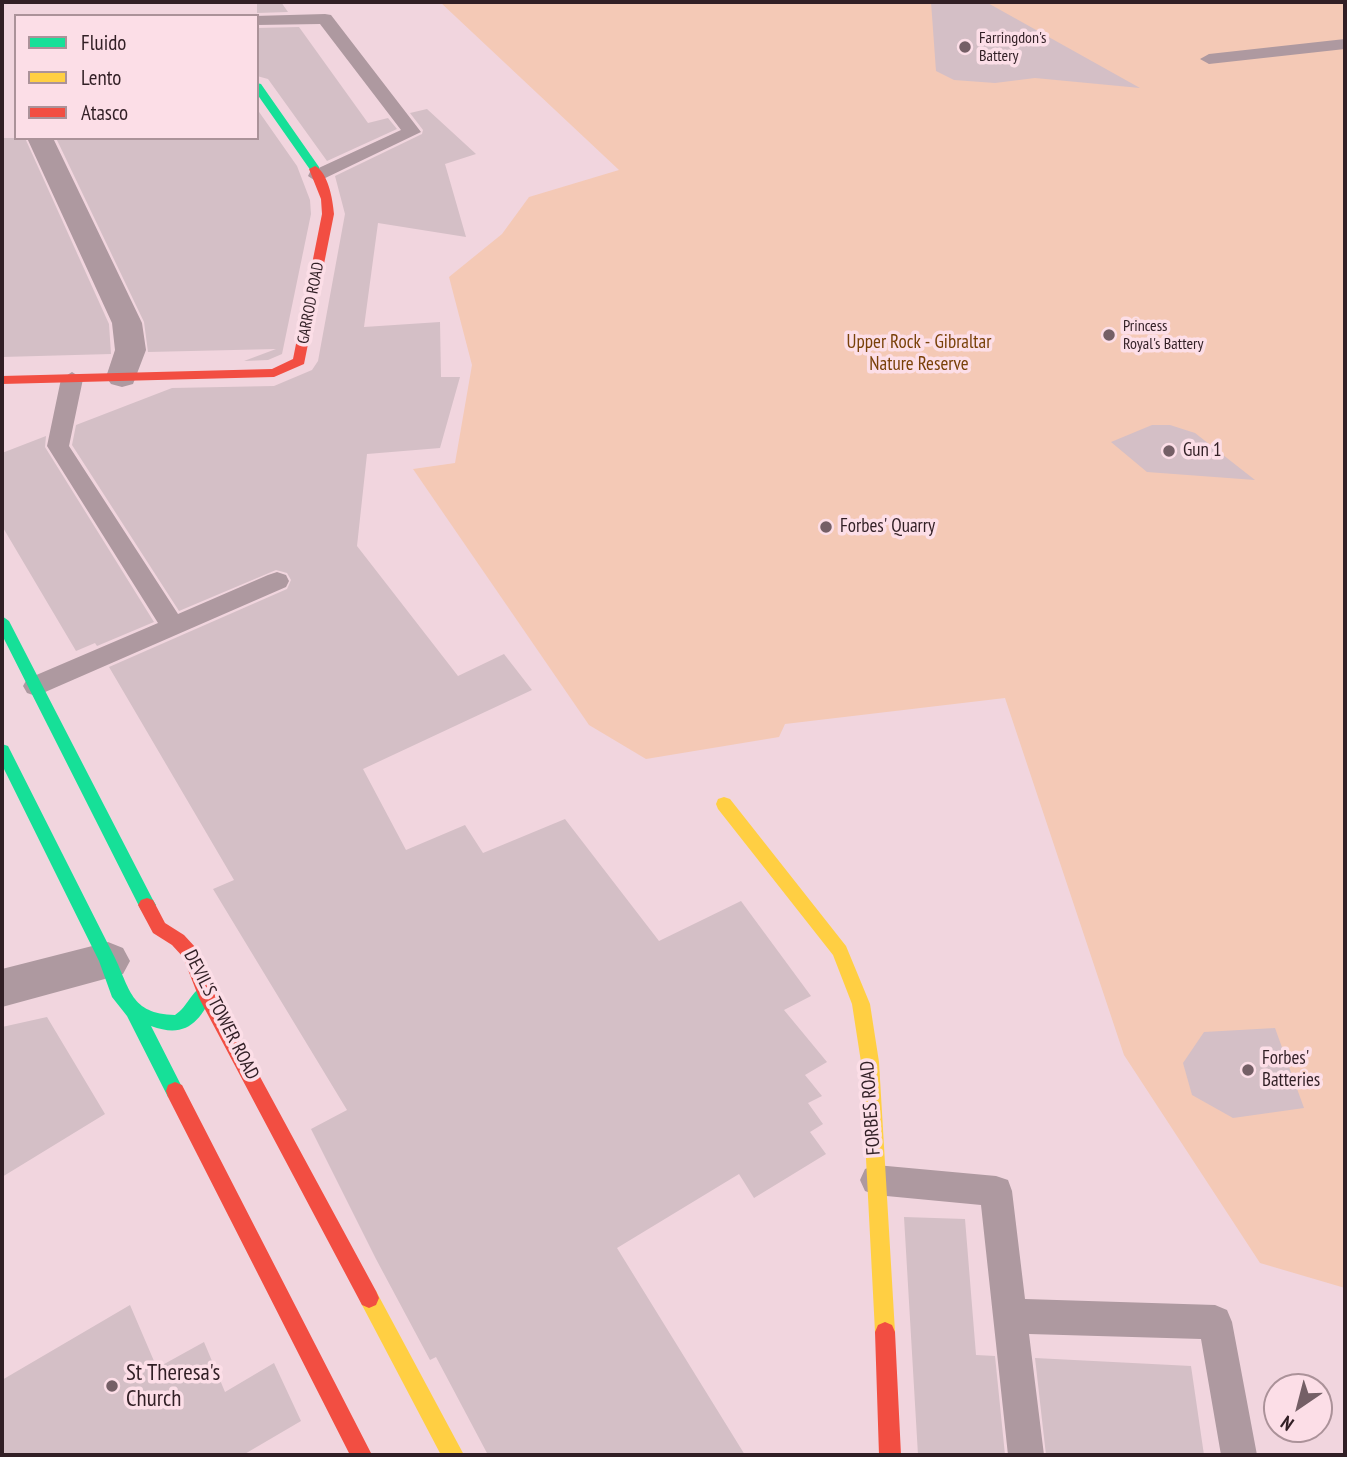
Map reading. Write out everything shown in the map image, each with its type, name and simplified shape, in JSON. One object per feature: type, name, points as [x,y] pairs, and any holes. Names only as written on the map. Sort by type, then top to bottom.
[{"type":"main road","name":"GARROD ROAD","points":[[2,380],[274,373],[296,365],[299,361],[329,198],[259,89]]},
{"type":"main road","name":"DEVIL'S TOWER ROAD","points":[[2,621],[159,928],[181,939],[196,960],[205,992],[453,1455]]},
{"type":"main road","points":[[2,750],[114,948],[118,991],[133,1010],[286,1303],[360,1455]]},
{"type":"main road","name":"FORBES ROAD","points":[[724,804],[840,951],[854,975],[867,1052],[890,1455]]},
{"type":"main road","points":[[139,924],[159,928]]},
{"type":"main road","points":[[133,1010],[165,1025],[184,1022],[199,1005],[205,992]]},
{"type":"street","points":[[41,140],[69,192],[127,323],[132,352],[122,377]]},
{"type":"street","points":[[2,988],[114,948]]},
{"type":"lane","points":[[259,20],[325,19],[412,132],[317,176]]},
{"type":"lane","points":[[1209,58],[1345,44]]},
{"type":"lane","points":[[72,379],[58,446],[173,626]]},
{"type":"lane","points":[[36,686],[278,581]]},
{"type":"lane","points":[[876,1180],[996,1192],[1026,1455]]},
{"type":"lane","points":[[1011,1316],[1215,1322],[1239,1455]]},
{"type":"green space","name":"Upper Rock - Gibraltar Nature Reserve","points":[[440,2],[1345,2],[1345,1288],[1260,1263],[1124,1055],[1005,698],[785,724],[779,737],[646,759],[589,725],[413,469],[455,463],[472,365],[449,277],[502,234],[529,197],[619,170]]},
{"type":"building","points":[[257,2],[281,2],[288,12],[257,13]]},
{"type":"building","name":"Farringdon's Battery","points":[[931,2],[986,2],[1140,88],[1035,78],[995,83],[954,80],[936,71]]},
{"type":"building","points":[[299,27],[368,123],[388,118],[397,129],[327,161],[268,79],[259,77],[259,28]]},
{"type":"building","points":[[427,109],[476,154],[445,164],[466,237],[378,223],[364,327],[440,322],[441,377],[460,377],[440,448],[367,454],[357,546],[458,676],[504,654],[532,690],[363,769],[406,850],[465,825],[483,853],[565,819],[659,941],[741,901],[811,996],[784,1010],[827,1062],[805,1075],[822,1096],[808,1103],[823,1124],[810,1132],[826,1154],[754,1198],[739,1174],[617,1248],[745,1455],[488,1455],[436,1357],[430,1360],[311,1129],[347,1110],[213,889],[234,880],[109,667],[287,589],[291,580],[287,573],[276,570],[179,611],[72,445],[76,425],[172,388],[274,386],[312,370],[318,361],[345,214],[335,176],[422,134],[423,130],[410,113]]},
{"type":"building","points":[[259,112],[297,166],[310,200],[311,214],[282,354],[268,360],[244,361],[276,349],[148,352],[144,322],[57,140],[259,140]]},
{"type":"building","points":[[2,138],[14,138],[26,140],[109,324],[111,354],[2,357]]},
{"type":"building","points":[[1152,425],[1170,425],[1195,433],[1255,480],[1147,472],[1111,442]]},
{"type":"building","points":[[46,436],[45,447],[154,622],[97,646],[95,643],[76,651],[2,526],[2,453]]},
{"type":"building","points":[[47,1017],[105,1114],[2,1177],[2,1027]]},
{"type":"building","points":[[1275,1028],[1304,1108],[1233,1118],[1192,1095],[1183,1063],[1204,1032]]},
{"type":"building","points":[[904,1217],[965,1219],[976,1355],[995,1356],[1005,1455],[918,1455]]},
{"type":"building","name":"St Theresa's Church","points":[[130,1305],[157,1368],[204,1342],[225,1392],[274,1363],[301,1421],[243,1455],[2,1455],[2,1380]]},
{"type":"building","points":[[1035,1358],[1191,1366],[1204,1455],[1046,1455]]},
{"type":"traffic: fast","points":[[259,89],[315,169]]},
{"type":"traffic: fast","points":[[2,621],[147,905]]},
{"type":"traffic: fast","points":[[2,750],[108,961],[118,991],[133,1010],[175,1091]]},
{"type":"traffic: fast","points":[[133,1010],[157,1020],[175,1023],[191,1015],[205,992]]},
{"type":"traffic: slow","points":[[724,804],[840,951],[861,1004],[870,1062],[885,1332]]},
{"type":"traffic: slow","points":[[369,1298],[453,1455]]},
{"type":"traffic: jam","points":[[2,380],[274,373],[299,361],[328,214],[327,199],[315,169]]},
{"type":"traffic: jam","points":[[147,905],[159,928],[178,940],[190,953],[205,992],[369,1298]]},
{"type":"traffic: jam","points":[[175,1091],[361,1455]]},
{"type":"traffic: jam","points":[[885,1332],[890,1455]]},
{"type":"place","name":"Farringdon's Battery","points":[[965,47]]},
{"type":"place","name":"Princess Royal's Battery","points":[[1109,335]]},
{"type":"place","name":"Gun 1","points":[[1169,451]]},
{"type":"place","name":"Forbes' Quarry","points":[[826,527]]},
{"type":"place","name":"Forbes' Batteries","points":[[1248,1070]]},
{"type":"place","name":"St Theresa's Church","points":[[112,1386]]}]
